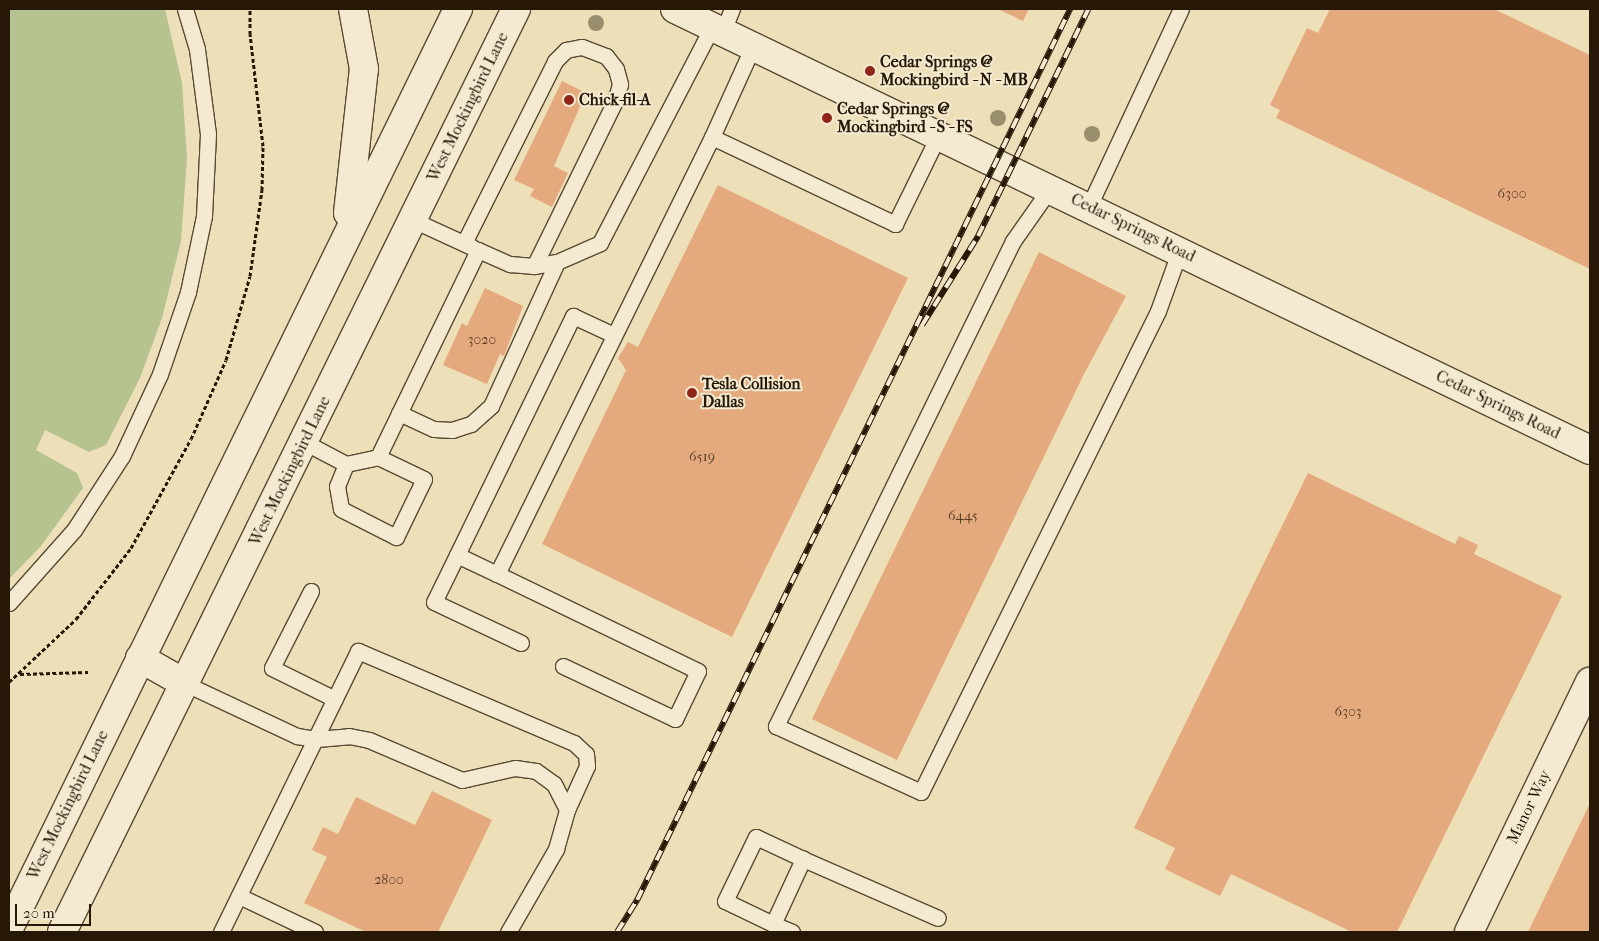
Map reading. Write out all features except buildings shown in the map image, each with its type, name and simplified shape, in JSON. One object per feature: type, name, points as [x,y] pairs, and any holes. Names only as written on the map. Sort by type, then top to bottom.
[{"type":"main road","points":[[346,233],[364,69],[353,9]]},
{"type":"main road","name":"West Mockingbird Lane","points":[[11,921],[346,233],[458,9]]},
{"type":"main road","name":"West Mockingbird Lane","points":[[62,932],[186,684],[516,9]]},
{"type":"main road","name":"Cedar Springs Road","points":[[675,9],[723,22],[753,46],[1050,187],[1590,450]]},
{"type":"main road","points":[[140,658],[186,684]]},
{"type":"main road","name":"Manor Way","points":[[1469,932],[1590,682]]},
{"type":"lane","points":[[9,602],[74,530],[122,456],[160,374],[188,292],[204,216],[208,134],[197,49],[185,9]]},
{"type":"lane","points":[[1089,206],[1182,9]]},
{"type":"lane","points":[[413,220],[510,264],[534,266],[556,262],[600,243],[723,22]]},
{"type":"lane","points":[[497,574],[712,137],[753,46]]},
{"type":"lane","points":[[464,243],[554,61],[566,50],[582,47],[606,56],[616,69],[620,84],[615,101],[534,266]]},
{"type":"lane","points":[[712,137],[895,224],[939,134]]},
{"type":"lane","points":[[1050,187],[1013,241],[776,726],[921,792],[1158,311],[1180,250]]},
{"type":"lane","points":[[378,457],[478,250]]},
{"type":"lane","points":[[400,413],[434,429],[452,430],[471,424],[491,406],[556,262]]},
{"type":"lane","points":[[521,643],[434,602],[573,316],[614,335]]},
{"type":"lane","points":[[304,442],[346,464],[378,457],[424,479],[396,537],[341,509],[337,486],[346,464]]},
{"type":"lane","points":[[457,555],[698,671],[675,719],[563,666]]},
{"type":"lane","points":[[311,591],[272,668],[335,699]]},
{"type":"lane","points":[[221,932],[358,651],[574,743],[586,754],[587,766],[567,810],[556,849],[508,932]]},
{"type":"lane","points":[[186,684],[297,736],[317,738],[348,736],[368,740],[462,780],[515,768],[536,771],[554,784],[567,810]]},
{"type":"lane","points":[[792,932],[725,901],[756,837],[938,918]]},
{"type":"lane","points":[[773,924],[803,859]]},
{"type":"lane","points":[[239,896],[311,931]]},
{"type":"path","points":[[9,682],[76,619],[131,548],[191,439],[226,360],[250,276],[261,197],[263,146],[250,34],[250,9]]},
{"type":"path","points":[[19,673],[88,672]]},
{"type":"green space","points":[[9,9],[165,9],[182,83],[187,158],[181,241],[162,318],[140,378],[106,445],[89,452],[45,430],[36,450],[77,473],[83,488],[41,546],[9,579]]},
{"type":"railway","points":[[617,932],[637,900],[1070,9]]},
{"type":"railway","points":[[922,325],[978,236],[1088,9]]},
{"type":"place","name":"Cedar Springs @ Mockingbird - N - MB","points":[[870,71]]},
{"type":"place","name":"Chick-fil-A","points":[[569,100]]},
{"type":"place","name":"Cedar Springs @ Mockingbird - S - FS","points":[[827,118]]},
{"type":"place","name":"Tesla Collision Dallas","points":[[692,393]]}]
